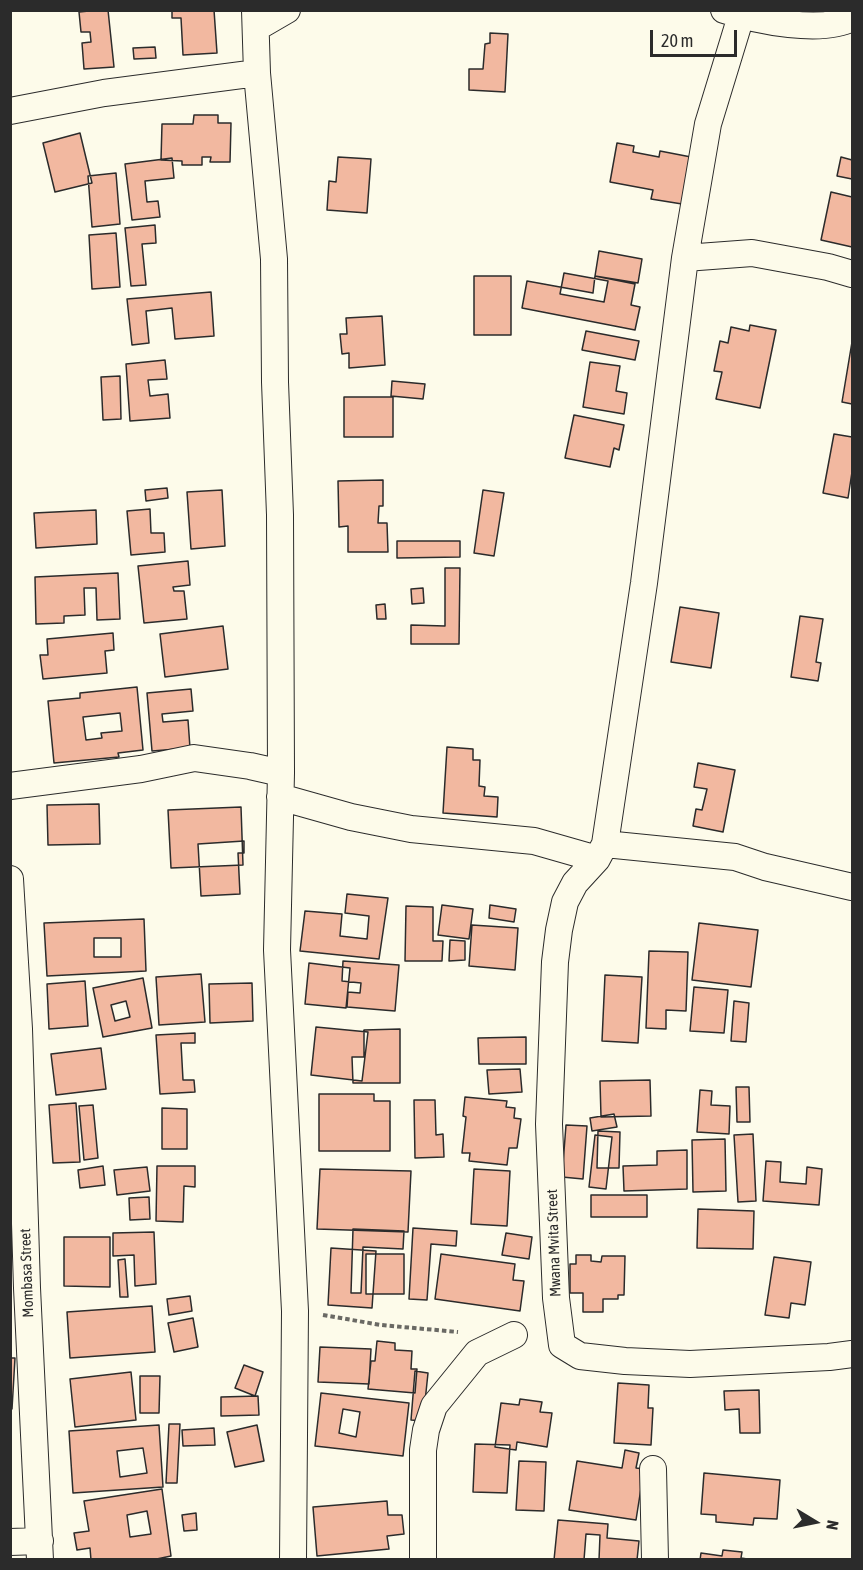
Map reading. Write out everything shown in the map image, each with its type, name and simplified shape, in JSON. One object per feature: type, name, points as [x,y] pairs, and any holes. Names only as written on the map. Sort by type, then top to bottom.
[{"type":"street","points":[[287,10],[256,19],[257,73],[274,259],[275,382],[280,515],[280,785],[277,950],[296,1311],[293,1560]]},
{"type":"street","points":[[601,852],[644,583],[685,258],[708,124],[733,13],[775,22],[823,27],[852,18]]},
{"type":"street","points":[[10,111],[104,93],[257,73]]},
{"type":"street","points":[[685,258],[752,253],[828,267],[852,274]]},
{"type":"street","points":[[10,786],[141,770],[194,758],[250,766],[280,785],[351,817],[411,829],[534,841],[601,852],[735,857],[765,867],[852,887]]},
{"type":"street","name":"Mwana Mvita Street","points":[[601,852],[575,883],[565,902],[555,962],[549,1124],[556,1298],[562,1345],[580,1356],[690,1364],[852,1354]]},
{"type":"street","name":"Mombasa Street","points":[[10,879],[19,1288],[40,1550]]},
{"type":"street","points":[[423,1560],[423,1450],[426,1430],[434,1406],[477,1353],[514,1335]]},
{"type":"street","points":[[653,1469],[655,1560]]},
{"type":"street","points":[[10,1542],[40,1550]]},
{"type":"path","points":[[296,1311],[381,1325],[469,1332]]},
{"type":"building","points":[[108,10],[114,67],[84,69],[82,43],[91,42],[90,32],[81,32],[79,12]]},
{"type":"building","points":[[172,10],[214,10],[217,53],[183,55],[181,18],[172,18]]},
{"type":"building","points":[[490,33],[508,34],[505,92],[469,90],[469,69],[483,69],[485,44],[490,43]]},
{"type":"building","points":[[155,47],[156,58],[134,59],[133,48]]},
{"type":"building","points":[[194,115],[218,115],[218,123],[231,123],[230,162],[210,162],[211,157],[202,157],[202,165],[182,165],[182,161],[161,160],[162,124],[193,124]]},
{"type":"building","points":[[80,133],[92,183],[55,192],[43,143]]},
{"type":"building","points":[[617,143],[634,146],[633,152],[659,157],[660,151],[691,157],[682,204],[651,199],[653,190],[610,182]]},
{"type":"building","points":[[338,157],[371,159],[367,213],[327,210],[329,181],[336,182]]},
{"type":"building","points":[[841,157],[852,160],[852,179],[837,176]]},
{"type":"building","points":[[172,158],[174,178],[145,181],[147,202],[158,201],[160,217],[132,220],[125,164]]},
{"type":"building","points":[[116,173],[120,224],[92,227],[88,176]]},
{"type":"building","points":[[831,192],[852,197],[852,247],[821,240]]},
{"type":"building","points":[[155,225],[156,243],[142,244],[146,285],[131,286],[125,228]]},
{"type":"building","points":[[116,233],[120,287],[92,289],[89,235]]},
{"type":"building","points":[[599,251],[642,259],[638,283],[595,276]]},
{"type":"building","points":[[564,273],[608,281],[604,302],[560,294]]},
{"type":"building","points":[[474,276],[511,276],[511,335],[474,335]]},
{"type":"building","points":[[595,276],[635,284],[631,305],[640,307],[635,330],[522,308],[527,281],[593,293]]},
{"type":"building","points":[[211,292],[214,336],[175,339],[172,308],[146,311],[149,343],[132,345],[127,299]]},
{"type":"building","points":[[382,316],[385,365],[349,368],[349,353],[342,354],[340,334],[347,334],[346,318]]},
{"type":"building","points":[[750,325],[776,330],[760,408],[716,399],[722,372],[714,371],[720,341],[728,343],[731,327],[749,331]]},
{"type":"building","points":[[586,331],[639,341],[635,360],[582,350]]},
{"type":"building","points":[[852,342],[852,404],[842,402]]},
{"type":"building","points":[[165,360],[167,379],[148,380],[150,396],[168,394],[170,418],[130,421],[126,364]]},
{"type":"building","points":[[590,362],[620,366],[616,391],[627,393],[624,414],[583,407]]},
{"type":"building","points":[[120,376],[121,419],[103,420],[101,377]]},
{"type":"building","points":[[392,381],[425,384],[423,399],[391,396]]},
{"type":"building","points":[[344,397],[393,397],[393,437],[344,437]]},
{"type":"building","points":[[574,415],[624,425],[619,450],[614,448],[610,467],[565,458]]},
{"type":"building","points":[[834,434],[852,437],[852,472],[848,498],[823,493]]},
{"type":"building","points":[[383,480],[383,506],[379,506],[378,523],[387,523],[388,552],[348,552],[348,526],[339,527],[338,481]]},
{"type":"building","points":[[167,488],[168,498],[146,501],[145,490]]},
{"type":"building","points":[[222,490],[225,546],[191,549],[187,492]]},
{"type":"building","points":[[483,490],[504,493],[494,556],[474,553]]},
{"type":"building","points":[[150,509],[151,533],[164,533],[165,552],[131,555],[127,511]]},
{"type":"building","points":[[96,510],[97,544],[36,548],[34,513]]},
{"type":"building","points":[[397,541],[460,541],[460,557],[397,558]]},
{"type":"building","points":[[188,561],[190,585],[173,587],[174,591],[184,591],[187,619],[144,623],[138,566]]},
{"type":"building","points":[[445,568],[460,568],[459,644],[411,644],[411,625],[445,626]]},
{"type":"building","points":[[118,573],[120,619],[97,620],[96,588],[84,588],[85,615],[64,616],[64,623],[36,624],[35,577]]},
{"type":"building","points":[[423,588],[424,603],[412,604],[411,589]]},
{"type":"building","points":[[385,604],[386,619],[377,619],[376,605]]},
{"type":"building","points":[[680,607],[719,613],[711,668],[671,662]]},
{"type":"building","points":[[800,616],[823,619],[816,662],[821,663],[818,681],[791,677]]},
{"type":"building","points":[[223,626],[228,669],[165,677],[160,634]]},
{"type":"building","points":[[113,633],[114,650],[105,651],[107,673],[43,679],[40,655],[48,655],[47,639]]},
{"type":"building","points":[[137,687],[143,750],[118,753],[119,757],[54,763],[48,701],[80,698],[80,693]],"holes":[[[120,713],[122,731],[101,733],[102,738],[86,740],[83,717]]]},
{"type":"building","points":[[191,689],[193,711],[162,714],[163,722],[188,720],[190,748],[152,751],[147,693]]},
{"type":"building","points":[[447,747],[473,749],[473,760],[480,760],[479,786],[485,787],[484,796],[498,797],[497,817],[443,813]]},
{"type":"building","points":[[698,763],[735,770],[723,832],[693,826],[696,809],[702,810],[707,789],[694,787]]},
{"type":"building","points":[[99,804],[100,844],[48,845],[47,805]]},
{"type":"building","points":[[241,807],[243,865],[171,868],[168,810]]},
{"type":"building","points":[[244,841],[244,853],[238,853],[240,894],[201,896],[198,844]]},
{"type":"building","points":[[347,894],[388,898],[379,959],[300,951],[305,911],[342,914],[340,936],[367,939],[369,916],[345,913]]},
{"type":"building","points":[[442,905],[473,909],[469,939],[438,935]]},
{"type":"building","points":[[490,905],[516,909],[514,922],[489,918]]},
{"type":"building","points":[[406,906],[433,907],[433,941],[443,941],[442,961],[405,961]]},
{"type":"building","points":[[144,919],[146,971],[47,976],[44,923]],"holes":[[[94,938],[121,938],[121,957],[94,957]]]},
{"type":"building","points":[[699,923],[758,930],[751,987],[692,980]]},
{"type":"building","points":[[472,925],[518,928],[515,970],[469,966]]},
{"type":"building","points":[[450,940],[465,941],[465,960],[449,961]]},
{"type":"building","points":[[649,951],[688,952],[686,1011],[666,1010],[666,1029],[646,1028]]},
{"type":"building","points":[[343,961],[399,965],[395,1011],[347,1007],[348,992],[360,993],[361,983],[342,981]]},
{"type":"building","points":[[309,963],[350,968],[346,1008],[305,1004]]},
{"type":"building","points":[[201,974],[205,1022],[159,1025],[156,977]]},
{"type":"building","points":[[605,975],[642,977],[638,1043],[602,1041]]},
{"type":"building","points":[[143,978],[152,1028],[103,1037],[93,988]],"holes":[[[126,1001],[130,1017],[115,1021],[111,1005]]]},
{"type":"building","points":[[85,981],[88,1026],[49,1029],[47,984]]},
{"type":"building","points":[[252,983],[253,1021],[210,1023],[209,984]]},
{"type":"building","points":[[694,987],[728,990],[724,1033],[690,1031]]},
{"type":"building","points":[[734,1001],[749,1003],[746,1042],[731,1041]]},
{"type":"building","points":[[316,1027],[368,1032],[362,1081],[311,1075]]},
{"type":"building","points":[[400,1029],[400,1083],[353,1083],[352,1057],[364,1057],[364,1030]]},
{"type":"building","points":[[195,1033],[195,1043],[181,1043],[183,1080],[194,1080],[195,1092],[160,1094],[156,1035]]},
{"type":"building","points":[[526,1037],[526,1064],[479,1064],[478,1038]]},
{"type":"building","points":[[101,1048],[106,1089],[56,1095],[51,1054]]},
{"type":"building","points":[[520,1069],[522,1092],[489,1094],[487,1070]]},
{"type":"building","points":[[650,1080],[651,1116],[601,1117],[600,1081]]},
{"type":"building","points":[[736,1087],[749,1087],[750,1122],[737,1122]]},
{"type":"building","points":[[700,1090],[712,1091],[711,1105],[730,1106],[729,1134],[697,1132]]},
{"type":"building","points":[[319,1094],[374,1094],[374,1101],[390,1101],[390,1151],[319,1151]]},
{"type":"building","points":[[465,1097],[507,1101],[506,1107],[515,1108],[514,1118],[521,1119],[517,1148],[509,1148],[507,1165],[469,1161],[470,1153],[462,1153],[466,1117],[463,1116]]},
{"type":"building","points":[[414,1100],[435,1100],[436,1135],[443,1134],[444,1157],[415,1158]]},
{"type":"building","points":[[76,1103],[80,1162],[53,1163],[49,1105]]},
{"type":"building","points":[[93,1105],[98,1158],[84,1160],[79,1106]]},
{"type":"building","points":[[162,1108],[187,1109],[187,1149],[162,1149]]},
{"type":"building","points":[[614,1114],[617,1127],[592,1131],[590,1118]]},
{"type":"building","points":[[566,1125],[587,1126],[583,1179],[562,1177]]},
{"type":"building","points":[[598,1131],[620,1132],[619,1168],[597,1168]]},
{"type":"building","points":[[753,1134],[756,1201],[738,1202],[734,1135]]},
{"type":"building","points":[[595,1135],[612,1137],[606,1189],[589,1187]]},
{"type":"building","points":[[725,1139],[726,1191],[693,1192],[692,1140]]},
{"type":"building","points":[[687,1150],[687,1189],[624,1191],[623,1166],[657,1165],[657,1151]]},
{"type":"building","points":[[766,1161],[781,1162],[780,1182],[806,1184],[807,1167],[822,1169],[819,1205],[763,1201]]},
{"type":"building","points":[[103,1166],[105,1185],[80,1188],[78,1170]]},
{"type":"building","points":[[157,1166],[195,1166],[195,1187],[184,1186],[183,1222],[156,1221]]},
{"type":"building","points":[[147,1167],[150,1191],[117,1195],[114,1170]]},
{"type":"building","points":[[320,1169],[411,1171],[408,1232],[317,1229]]},
{"type":"building","points":[[474,1169],[510,1171],[507,1226],[471,1224]]},
{"type":"building","points":[[591,1195],[647,1195],[647,1217],[591,1217]]},
{"type":"building","points":[[149,1197],[150,1219],[130,1220],[129,1198]]},
{"type":"building","points":[[698,1209],[754,1211],[753,1249],[697,1248]]},
{"type":"building","points":[[413,1228],[457,1231],[456,1246],[431,1244],[427,1300],[409,1299]]},
{"type":"building","points":[[353,1229],[404,1231],[403,1249],[363,1247],[361,1293],[351,1293]]},
{"type":"building","points":[[154,1232],[156,1284],[135,1286],[134,1255],[113,1256],[113,1233]]},
{"type":"building","points":[[506,1233],[532,1237],[529,1259],[502,1255]]},
{"type":"building","points":[[64,1237],[110,1237],[110,1287],[64,1286]]},
{"type":"building","points":[[331,1248],[376,1251],[372,1308],[328,1305]]},
{"type":"building","points":[[366,1254],[404,1254],[404,1294],[366,1294]]},
{"type":"building","points":[[441,1254],[515,1264],[513,1280],[524,1281],[520,1311],[435,1299]]},
{"type":"building","points":[[576,1255],[591,1255],[591,1261],[601,1262],[602,1256],[625,1256],[624,1295],[618,1295],[618,1299],[603,1299],[603,1312],[583,1312],[583,1293],[570,1293],[570,1264],[576,1264]]},
{"type":"building","points":[[774,1257],[811,1262],[805,1305],[791,1303],[789,1318],[765,1315]]},
{"type":"building","points":[[125,1259],[128,1297],[120,1297],[118,1260]]},
{"type":"building","points":[[190,1296],[192,1311],[169,1315],[167,1299]]},
{"type":"building","points":[[152,1306],[155,1352],[70,1358],[67,1312]]},
{"type":"building","points":[[193,1318],[198,1347],[174,1352],[168,1323]]},
{"type":"building","points":[[377,1341],[395,1343],[395,1350],[412,1351],[411,1369],[417,1369],[415,1393],[368,1389],[371,1361],[375,1361]]},
{"type":"building","points":[[320,1347],[371,1349],[369,1384],[318,1382]]},
{"type":"building","points":[[10,1358],[15,1358],[12,1409],[10,1409]]},
{"type":"building","points":[[244,1365],[263,1372],[255,1396],[235,1388]]},
{"type":"building","points":[[415,1371],[428,1373],[423,1421],[411,1420]]},
{"type":"building","points":[[131,1372],[136,1420],[75,1427],[70,1379]]},
{"type":"building","points":[[140,1376],[160,1376],[159,1413],[140,1413]]},
{"type":"building","points":[[618,1383],[649,1385],[648,1408],[653,1408],[651,1445],[614,1443]]},
{"type":"building","points":[[759,1390],[760,1433],[740,1433],[739,1409],[725,1410],[724,1391]]},
{"type":"building","points":[[321,1393],[409,1403],[403,1456],[315,1446]],"holes":[[[343,1409],[360,1412],[356,1437],[339,1433]]]},
{"type":"building","points":[[258,1396],[259,1415],[221,1416],[221,1397]]},
{"type":"building","points":[[520,1399],[542,1402],[540,1412],[552,1413],[547,1447],[517,1442],[516,1450],[495,1447],[501,1403],[519,1405]]},
{"type":"building","points":[[169,1424],[180,1424],[177,1483],[166,1483]]},
{"type":"building","points":[[159,1425],[163,1487],[73,1493],[69,1431]],"holes":[[[143,1448],[147,1473],[120,1477],[117,1451]]]},
{"type":"building","points":[[257,1425],[264,1461],[235,1467],[227,1432]]},
{"type":"building","points":[[214,1428],[215,1445],[183,1446],[182,1430]]},
{"type":"building","points":[[475,1444],[510,1445],[507,1493],[473,1492]]},
{"type":"building","points":[[625,1450],[639,1453],[636,1468],[644,1469],[636,1520],[569,1510],[577,1461],[622,1468]]},
{"type":"building","points":[[519,1461],[546,1462],[544,1511],[516,1510]]},
{"type":"building","points":[[704,1473],[780,1480],[777,1519],[754,1518],[753,1525],[716,1522],[716,1515],[701,1514]]},
{"type":"building","points":[[162,1489],[171,1556],[152,1560],[91,1560],[90,1548],[77,1550],[74,1533],[89,1531],[84,1501]],"holes":[[[147,1511],[151,1534],[130,1537],[127,1515]]]},
{"type":"building","points":[[387,1501],[388,1515],[402,1515],[404,1534],[387,1536],[389,1549],[317,1556],[313,1507]]},
{"type":"building","points":[[196,1513],[197,1530],[184,1531],[182,1515]]},
{"type":"building","points":[[558,1520],[608,1524],[607,1538],[639,1541],[637,1560],[599,1560],[600,1535],[586,1534],[584,1560],[554,1560]]},
{"type":"building","points":[[723,1550],[742,1552],[741,1558],[754,1560],[700,1560],[701,1553],[722,1556]]}]
